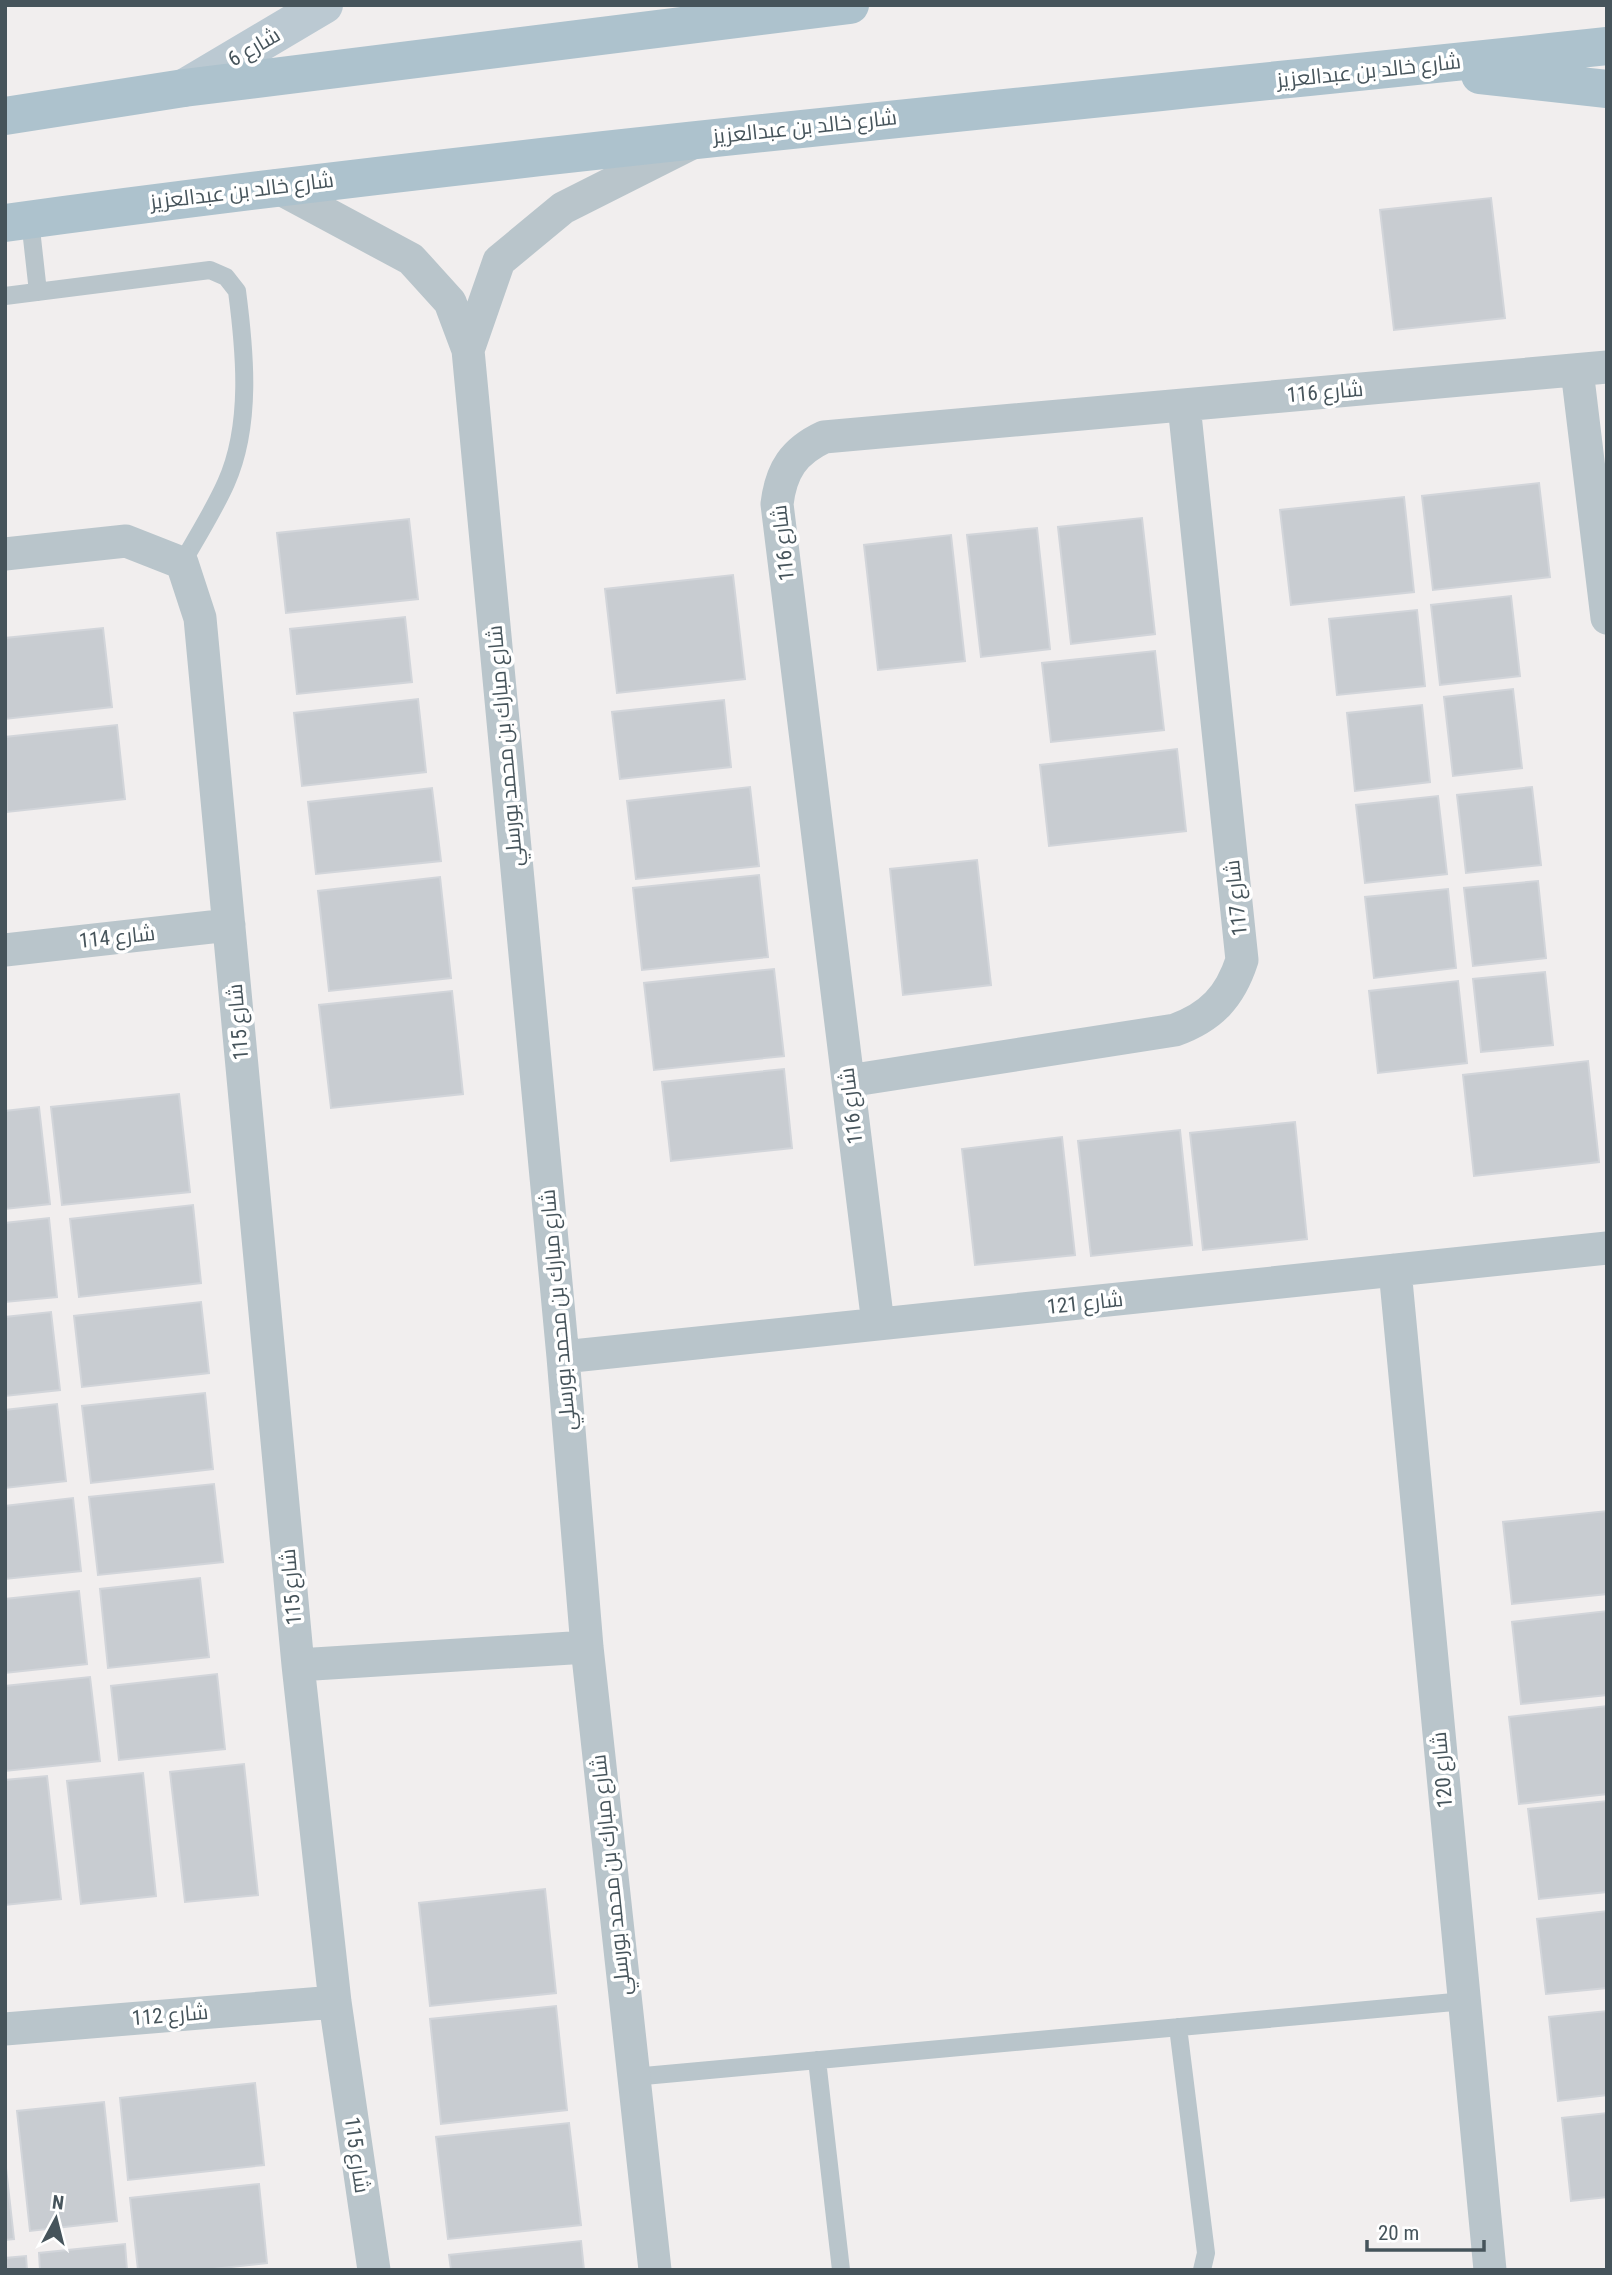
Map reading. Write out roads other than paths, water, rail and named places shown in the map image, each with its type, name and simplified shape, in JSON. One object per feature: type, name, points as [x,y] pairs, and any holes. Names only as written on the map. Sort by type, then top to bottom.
[{"type":"main road","points":[[5,116],[184,88],[850,5]]},
{"type":"main road","name":"شارع خالد بن عبدالعزيز","points":[[18,221],[275,186],[704,137],[1607,46]]},
{"type":"main road","points":[[1408,67],[1607,89]]},
{"type":"street","name":"شارع 6","points":[[184,88],[324,5]]},
{"type":"street","name":"شارع مبارك بن محمد بورسلي","points":[[468,350],[499,261],[562,208],[704,137]]},
{"type":"street","name":"شارع مبارك بن محمد بورسلي","points":[[275,186],[411,259],[450,302],[468,350],[563,1357],[587,1647],[655,2270]]},
{"type":"street","points":[[1592,368],[1607,618]]},
{"type":"street","name":"شارع 116","points":[[878,1324],[777,503],[779,482],[789,462],[804,446],[824,437],[1592,368]]},
{"type":"street","name":"شارع 117","points":[[848,1081],[1175,1030],[1211,1012],[1226,997],[1236,980],[1242,960],[1184,405]]},
{"type":"street","points":[[5,554],[126,541],[183,563]]},
{"type":"street","name":"شارع 115","points":[[183,563],[200,618],[298,1665],[335,2002],[374,2270]]},
{"type":"street","name":"شارع 114","points":[[5,950],[229,925]]},
{"type":"street","name":"شارع 121","points":[[563,1357],[1607,1248]]},
{"type":"street","name":"شارع 120","points":[[1395,1270],[1490,2270]]},
{"type":"street","points":[[298,1665],[587,1647]]},
{"type":"street","name":"شارع 112","points":[[5,2029],[335,2002]]},
{"type":"lane","points":[[18,221],[38,292]]},
{"type":"lane","points":[[5,296],[210,270],[226,277],[237,291],[243,414],[238,449],[227,482],[183,563]]},
{"type":"lane","points":[[633,2077],[1465,2001]]},
{"type":"lane","points":[[1178,2027],[1206,2253],[1202,2270]]},
{"type":"lane","points":[[817,2060],[841,2270]]}]
